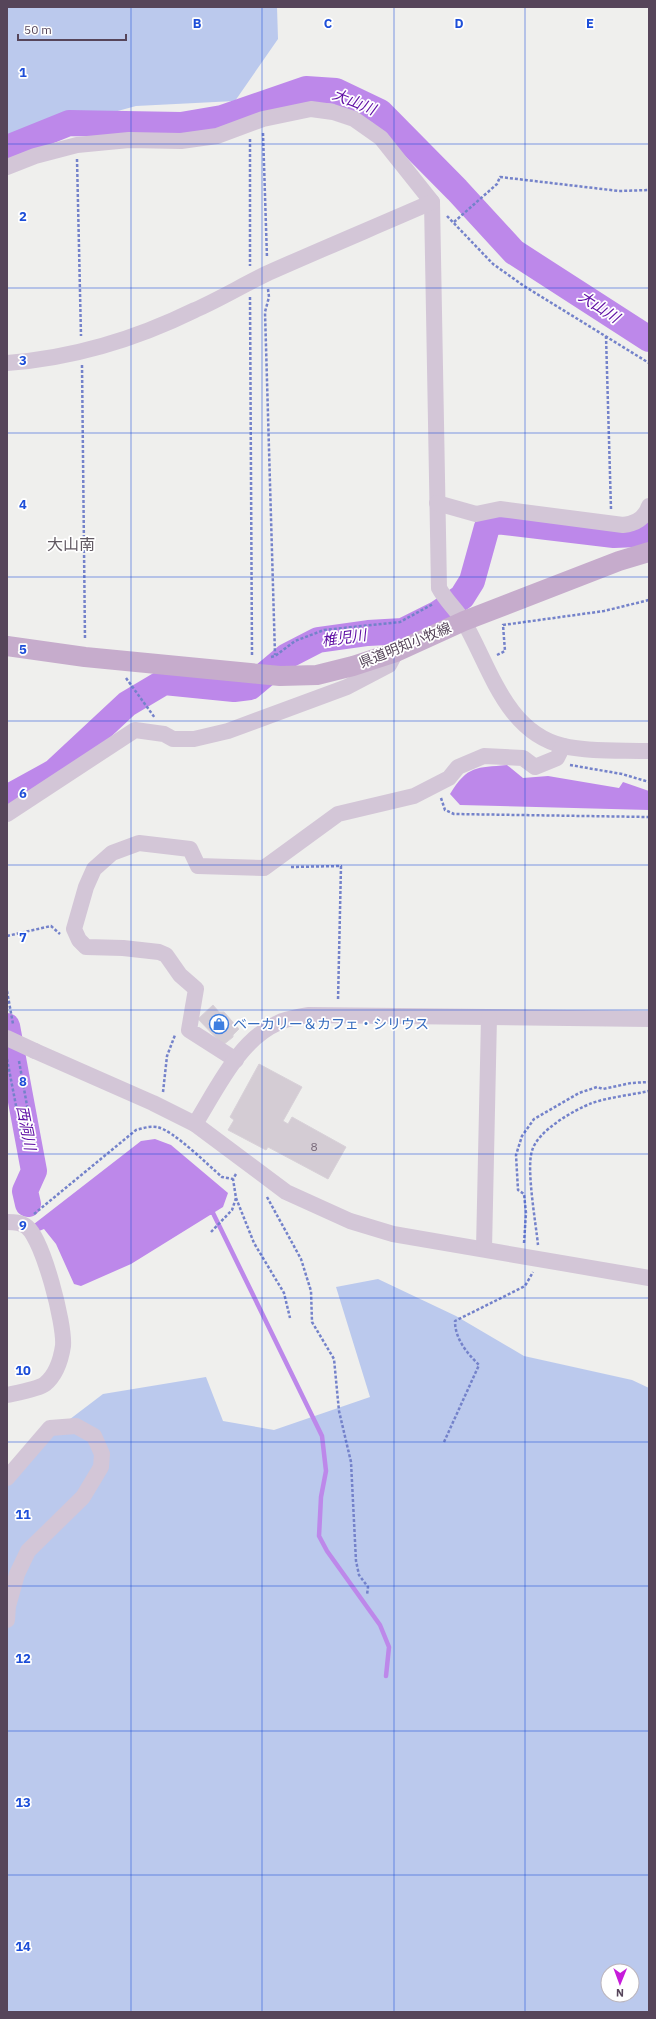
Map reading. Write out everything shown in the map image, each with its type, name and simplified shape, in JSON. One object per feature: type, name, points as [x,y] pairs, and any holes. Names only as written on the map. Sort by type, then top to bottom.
[{"type":"main road","name":"県道明知小牧線","points":[[7,646],[85,656],[252,665],[280,676],[317,674],[353,666],[396,652],[461,617],[619,561],[649,552]]},
{"type":"street","points":[[7,167],[35,156],[77,145],[129,140],[182,141],[217,136],[256,121],[311,109],[333,112],[354,119],[381,138],[432,202],[439,588],[445,599],[461,617],[511,711],[527,729],[563,746],[649,751]]},
{"type":"street","points":[[7,363],[36,361],[82,353],[108,345],[194,311],[267,274],[432,202]]},
{"type":"street","points":[[437,503],[476,514],[500,509],[611,523],[634,524],[647,513],[649,506]]},
{"type":"street","points":[[7,814],[135,730],[164,734],[173,739],[194,739],[228,731],[348,687],[389,665],[396,652]]},
{"type":"street","points":[[236,1060],[189,1030],[196,989],[180,976],[166,955],[159,952],[123,948],[86,947],[79,940],[74,929],[86,887],[94,869],[112,853],[139,843],[190,849],[198,866],[264,868],[338,814],[414,796],[449,778],[458,767],[484,756],[523,758],[535,766],[557,758],[563,746]]},
{"type":"street","points":[[195,1124],[236,1060],[258,1034],[279,1022],[308,1015],[649,1019]]},
{"type":"street","points":[[484,1248],[490,1017]]},
{"type":"street","points":[[10,1034],[35,1051],[162,1107],[195,1124],[286,1192],[350,1222],[392,1234],[484,1248],[649,1278]]},
{"type":"street","points":[[7,1395],[44,1385],[58,1366],[63,1345],[58,1311],[46,1260],[28,1227],[14,1223]]},
{"type":"street","points":[[7,1478],[50,1428],[76,1426],[94,1436],[102,1454],[101,1467],[83,1497],[28,1551],[17,1574],[8,1606],[7,1620]]},
{"type":"path","points":[[256,121],[269,297],[265,312],[275,656]]},
{"type":"path","points":[[252,665],[250,282],[256,121]]},
{"type":"path","points":[[77,145],[79,311],[82,353],[85,656]]},
{"type":"path","points":[[454,222],[480,197],[497,184],[500,176],[619,191],[649,190]]},
{"type":"path","points":[[432,202],[454,222],[493,264],[524,286],[649,362]]},
{"type":"path","points":[[606,336],[611,523]]},
{"type":"path","points":[[269,658],[275,656],[295,641],[324,630],[400,622],[445,599]]},
{"type":"path","points":[[485,661],[505,651],[503,625],[604,611],[649,600]]},
{"type":"path","points":[[136,692],[146,703]]},
{"type":"path","points":[[550,761],[622,774],[649,782]]},
{"type":"path","points":[[449,778],[442,790],[440,798],[445,810],[454,814],[649,817]]},
{"type":"path","points":[[264,868],[341,866],[338,1015]]},
{"type":"path","points":[[7,936],[51,926],[61,936]]},
{"type":"path","points":[[7,991],[10,1034]]},
{"type":"path","points":[[162,1107],[167,1056],[176,1034]]},
{"type":"path","points":[[18,1053],[33,1139]]},
{"type":"path","points":[[7,1059],[24,1148]]},
{"type":"path","points":[[522,1256],[526,1232],[526,1213],[524,1194],[518,1190],[516,1155],[528,1126],[534,1119],[579,1092],[597,1087],[603,1089],[631,1083],[649,1082]]},
{"type":"path","points":[[14,1223],[136,1130],[146,1127],[158,1128],[170,1133],[222,1177],[233,1178]]},
{"type":"path","points":[[245,1162],[233,1178],[236,1198],[254,1243],[284,1293],[290,1318]]},
{"type":"path","points":[[272,1181],[267,1198],[302,1259],[311,1291],[312,1322],[334,1359],[339,1411],[351,1462],[356,1561],[359,1575],[368,1587],[367,1595]]},
{"type":"path","points":[[211,1232],[232,1210],[236,1198]]},
{"type":"shaded area","points":[[7,7],[277,7],[278,39],[235,101],[136,106],[114,112],[71,115],[29,134],[7,138]]},
{"type":"shaded area","points":[[507,765],[523,778],[548,776],[619,788],[623,782],[649,791],[649,810],[460,805],[450,794],[462,778],[468,773],[480,768]]},
{"type":"shaded area","points":[[155,1139],[171,1145],[228,1193],[223,1207],[131,1264],[81,1286],[74,1284],[56,1244],[44,1229],[39,1231],[34,1224],[141,1141]]},
{"type":"shaded area","points":[[378,1279],[456,1316],[524,1356],[632,1380],[649,1388],[649,2012],[7,2012],[7,1467],[103,1394],[206,1377],[223,1421],[274,1430],[370,1397],[336,1287]]},
{"type":"building","name":"ベーカリー＆カフェ・シリウス","points":[[213,1005],[219,1012],[224,1012],[239,1029],[233,1037],[223,1045],[198,1019]]},
{"type":"building","points":[[259,1064],[302,1087],[283,1121],[288,1124],[292,1117],[346,1147],[328,1179],[268,1147],[266,1150],[228,1130],[234,1120],[230,1117]]},
{"type":"waterway","name":"大山川","points":[[7,148],[69,123],[181,125],[222,118],[306,89],[336,91],[380,112],[457,190],[514,252],[649,339]]},
{"type":"waterway","name":"椎児川","points":[[7,798],[54,772],[127,704],[164,682],[234,689],[250,687],[287,656],[318,640],[368,633],[403,631],[437,614],[462,597],[472,581],[487,527],[496,521],[614,535],[637,534],[649,527]]},
{"type":"waterway","name":"西洞川","points":[[7,1026],[34,1171],[25,1191],[28,1204]]},
{"type":"waterway","points":[[208,1212],[213,1213],[322,1436],[326,1471],[321,1497],[319,1536],[327,1551],[380,1625],[389,1647],[386,1676]]},
{"type":"place","name":"ベーカリー＆カフェ・シリウス","points":[[219,1024]]},
{"type":"district","name":"大山南","points":[[71,544]]}]
